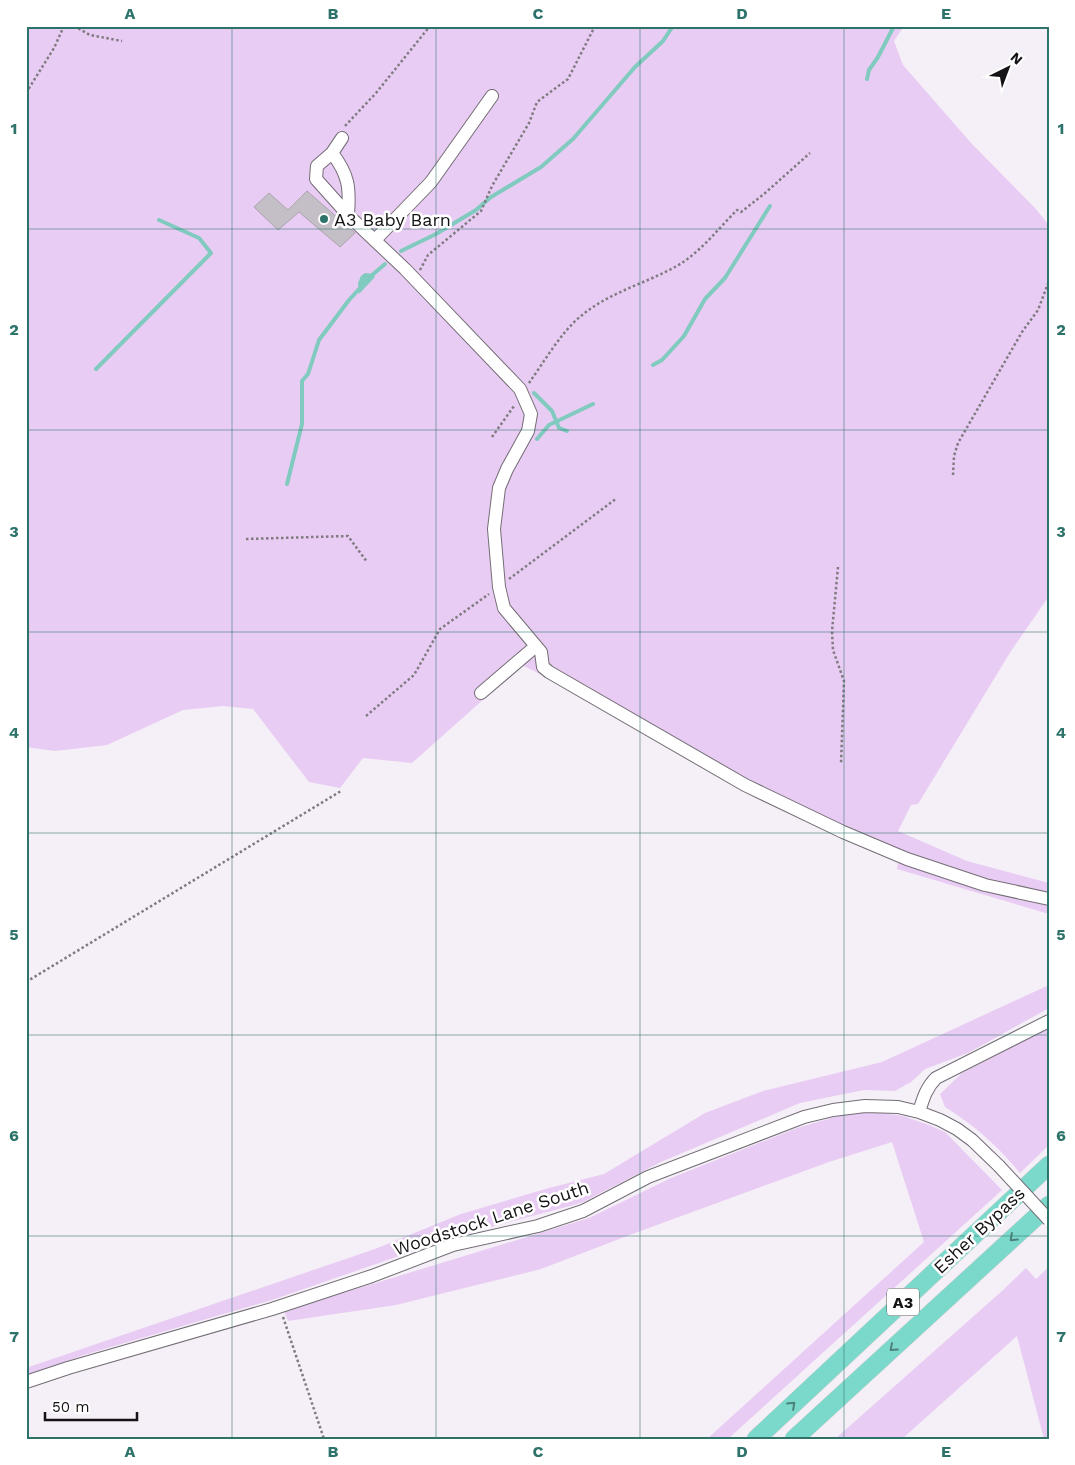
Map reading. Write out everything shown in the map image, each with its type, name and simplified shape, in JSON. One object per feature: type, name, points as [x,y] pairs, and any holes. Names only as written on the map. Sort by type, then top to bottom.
[{"type":"highway","name":"Esher Bypass","points":[[756,1439],[1049,1165]]},
{"type":"highway","name":"Esher Bypass","points":[[794,1439],[1049,1205]]},
{"type":"street","points":[[375,240],[431,182],[492,96]]},
{"type":"street","points":[[342,138],[332,153],[317,166],[316,179],[348,215],[414,279],[520,388],[531,414],[528,430],[499,488],[494,529],[499,587],[504,608],[541,652],[543,667],[745,785],[843,832],[907,859],[985,884],[1049,899]]},
{"type":"street","points":[[332,153],[340,163],[348,180],[350,195],[348,215]]},
{"type":"street","points":[[481,693],[536,646]]},
{"type":"street","points":[[919,1112],[923,1096],[929,1085],[936,1078],[1049,1022]]},
{"type":"street","name":"Woodstock Lane South","points":[[26,1382],[278,1307],[372,1276],[453,1245],[538,1226],[583,1211],[648,1177],[804,1117],[833,1110],[865,1106],[898,1107],[940,1120],[972,1140],[1049,1220]]},
{"type":"path","points":[[26,93],[54,48],[64,26]]},
{"type":"path","points":[[74,26],[90,35],[122,41]]},
{"type":"path","points":[[342,138],[342,130],[376,93],[430,26]]},
{"type":"path","points":[[414,279],[428,255],[481,211],[491,189],[529,123],[537,102],[568,79],[595,26]]},
{"type":"path","points":[[526,388],[555,345],[579,317],[603,300],[677,266],[699,248],[737,210],[741,212],[810,153]]},
{"type":"path","points":[[953,475],[954,456],[958,443],[1022,332],[1038,310],[1048,281]]},
{"type":"path","points":[[492,437],[514,405]]},
{"type":"path","points":[[366,716],[414,675],[440,629],[617,498]]},
{"type":"path","points":[[246,539],[348,536],[366,562]]},
{"type":"path","points":[[838,567],[832,631],[833,650],[844,681],[840,763]]},
{"type":"path","points":[[26,982],[341,791]]},
{"type":"path","points":[[278,1307],[324,1439]]},
{"type":"shaded area","points":[[26,26],[904,26],[894,41],[903,65],[972,144],[1034,207],[1049,225],[1049,596],[1011,651],[918,804],[911,805],[898,831],[967,861],[1049,883],[1049,914],[897,869],[899,855],[522,665],[412,763],[363,758],[340,788],[309,782],[253,709],[223,706],[183,710],[107,745],[55,751],[26,747]]},
{"type":"shaded area","points":[[365,273],[373,274],[375,277],[359,294],[358,283],[361,276]]},
{"type":"shaded area","points":[[1049,985],[1049,1008],[968,1053],[925,1069],[911,1082],[895,1091],[864,1090],[800,1103],[661,1162],[581,1203],[454,1237],[275,1299],[87,1354],[26,1376],[26,1368],[375,1249],[461,1214],[604,1174],[705,1113],[763,1091],[882,1062]]},
{"type":"shaded area","points":[[1049,1028],[1049,1145],[1020,1173],[985,1137],[945,1107],[940,1094],[962,1073]]},
{"type":"shaded area","points":[[878,1112],[903,1116],[945,1132],[1002,1190],[728,1439],[707,1439],[924,1242],[892,1142],[829,1162],[541,1269],[396,1305],[288,1321],[284,1311],[589,1218],[671,1178],[797,1128],[845,1114]]},
{"type":"shaded area","points":[[1049,1267],[1049,1439],[1044,1439],[1017,1336],[902,1439],[835,1439],[1026,1268],[1036,1279]]},
{"type":"building","name":"A3 Baby Barn","points":[[307,191],[355,233],[340,247],[299,212],[278,230],[254,207],[269,193],[288,210]]},
{"type":"waterway","points":[[401,251],[436,234],[476,210],[491,197],[541,167],[573,139],[635,67],[663,41],[673,26]]},
{"type":"waterway","points":[[867,79],[869,70],[894,26]]},
{"type":"waterway","points":[[653,365],[662,360],[684,336],[705,299],[725,278],[770,206]]},
{"type":"waterway","points":[[96,369],[211,253],[199,238],[159,220]]},
{"type":"waterway","points":[[371,276],[385,264]]},
{"type":"waterway","points":[[287,484],[302,424],[302,381],[308,374],[319,340],[361,287]]},
{"type":"waterway","points":[[534,393],[552,411],[559,428],[567,431]]},
{"type":"waterway","points":[[537,439],[549,425],[593,404]]},
{"type":"place","name":"A3 Baby Barn","points":[[324,219]]}]
